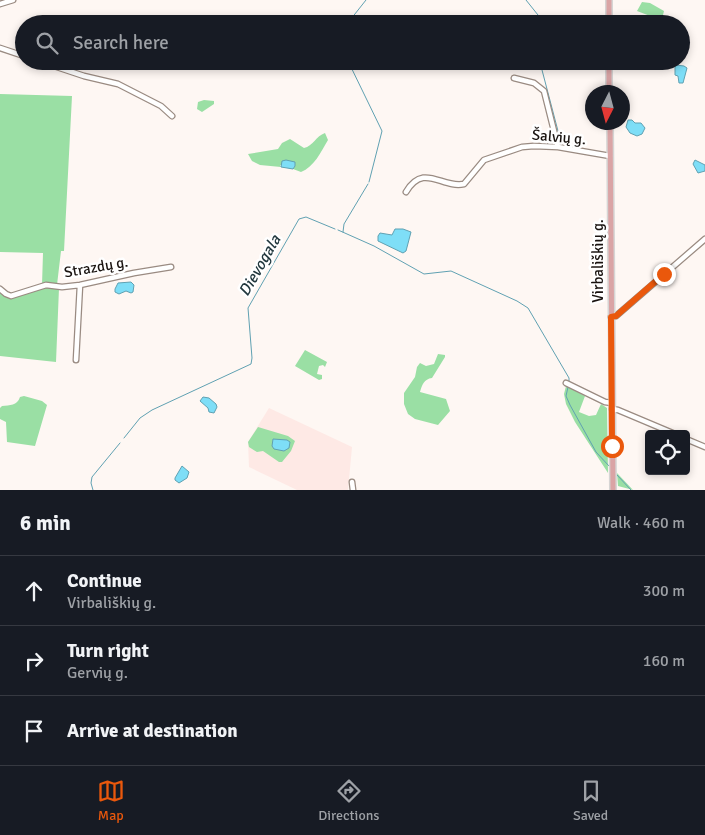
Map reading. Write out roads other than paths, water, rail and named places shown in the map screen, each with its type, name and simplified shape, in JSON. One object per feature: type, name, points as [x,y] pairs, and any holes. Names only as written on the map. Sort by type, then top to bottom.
[{"type":"main road","points":[[609,0],[609,15]]},
{"type":"main road","points":[[609,70],[609,85]]},
{"type":"main road","name":"Virbališkių g.","points":[[610,130],[613,490]]},
{"type":"street","points":[[0,4],[13,0]]},
{"type":"street","points":[[0,48],[15,53]]},
{"type":"street","points":[[66,70],[118,84],[161,106],[172,116]]},
{"type":"street","points":[[514,78],[534,83],[544,91],[558,147]]},
{"type":"street","name":"Šalvių g.","points":[[406,192],[414,182],[423,178],[434,178],[456,184],[464,184],[484,160],[522,147],[558,147],[610,156]]},
{"type":"street","points":[[611,317],[616,316],[705,239]]},
{"type":"street","name":"Strazdų g.","points":[[0,289],[11,296],[46,285],[62,287],[80,285],[134,272],[171,267]]},
{"type":"street","points":[[76,360],[80,285]]},
{"type":"street","points":[[566,383],[606,402],[612,402]]},
{"type":"street","points":[[612,409],[666,430]]},
{"type":"street","points":[[690,441],[705,447]]},
{"type":"street","points":[[352,482],[353,490]]},
{"type":"water","points":[[675,70],[686,70],[683,83],[679,83],[678,76],[675,75]]},
{"type":"water","points":[[630,120],[635,123],[641,123],[645,128],[642,134],[637,136],[628,130],[630,130]]},
{"type":"water","points":[[695,160],[705,165],[705,171],[698,173],[693,164]]},
{"type":"water","points":[[282,161],[295,162],[293,169],[281,167]]},
{"type":"water","points":[[395,229],[411,232],[406,251],[403,253],[378,241],[380,233],[392,235]]},
{"type":"water","points":[[131,282],[134,285],[133,292],[126,291],[119,294],[115,292],[118,283]]},
{"type":"water","points":[[203,397],[209,398],[216,404],[217,407],[214,413],[209,412],[208,408],[200,401]]},
{"type":"water","points":[[273,439],[287,440],[290,442],[289,448],[284,451],[274,449],[272,446]]},
{"type":"water","points":[[182,466],[189,472],[187,478],[179,483],[175,478]]},
{"type":"waterway","name":"Dievogala","points":[[354,15],[366,0]]},
{"type":"waterway","points":[[526,0],[538,15]]},
{"type":"waterway","name":"Dievogala","points":[[352,70],[382,131],[369,182]]},
{"type":"waterway","points":[[542,70],[558,131]]},
{"type":"waterway","name":"Dievogala","points":[[343,232],[344,224],[368,184]]},
{"type":"waterway","name":"Dievogala","points":[[124,438],[140,418],[152,410],[251,364],[248,308],[299,219],[306,217],[335,229]]},
{"type":"waterway","name":"Dievogala","points":[[338,230],[374,246],[424,274],[451,271],[517,301],[528,308],[569,378],[569,383]]},
{"type":"waterway","name":"Dievogala","points":[[568,387],[566,396],[570,405],[596,452],[609,466]]},
{"type":"waterway","name":"Dievogala","points":[[93,490],[92,477],[120,443]]},
{"type":"waterway","name":"Dievogala","points":[[617,475],[631,490]]}]
